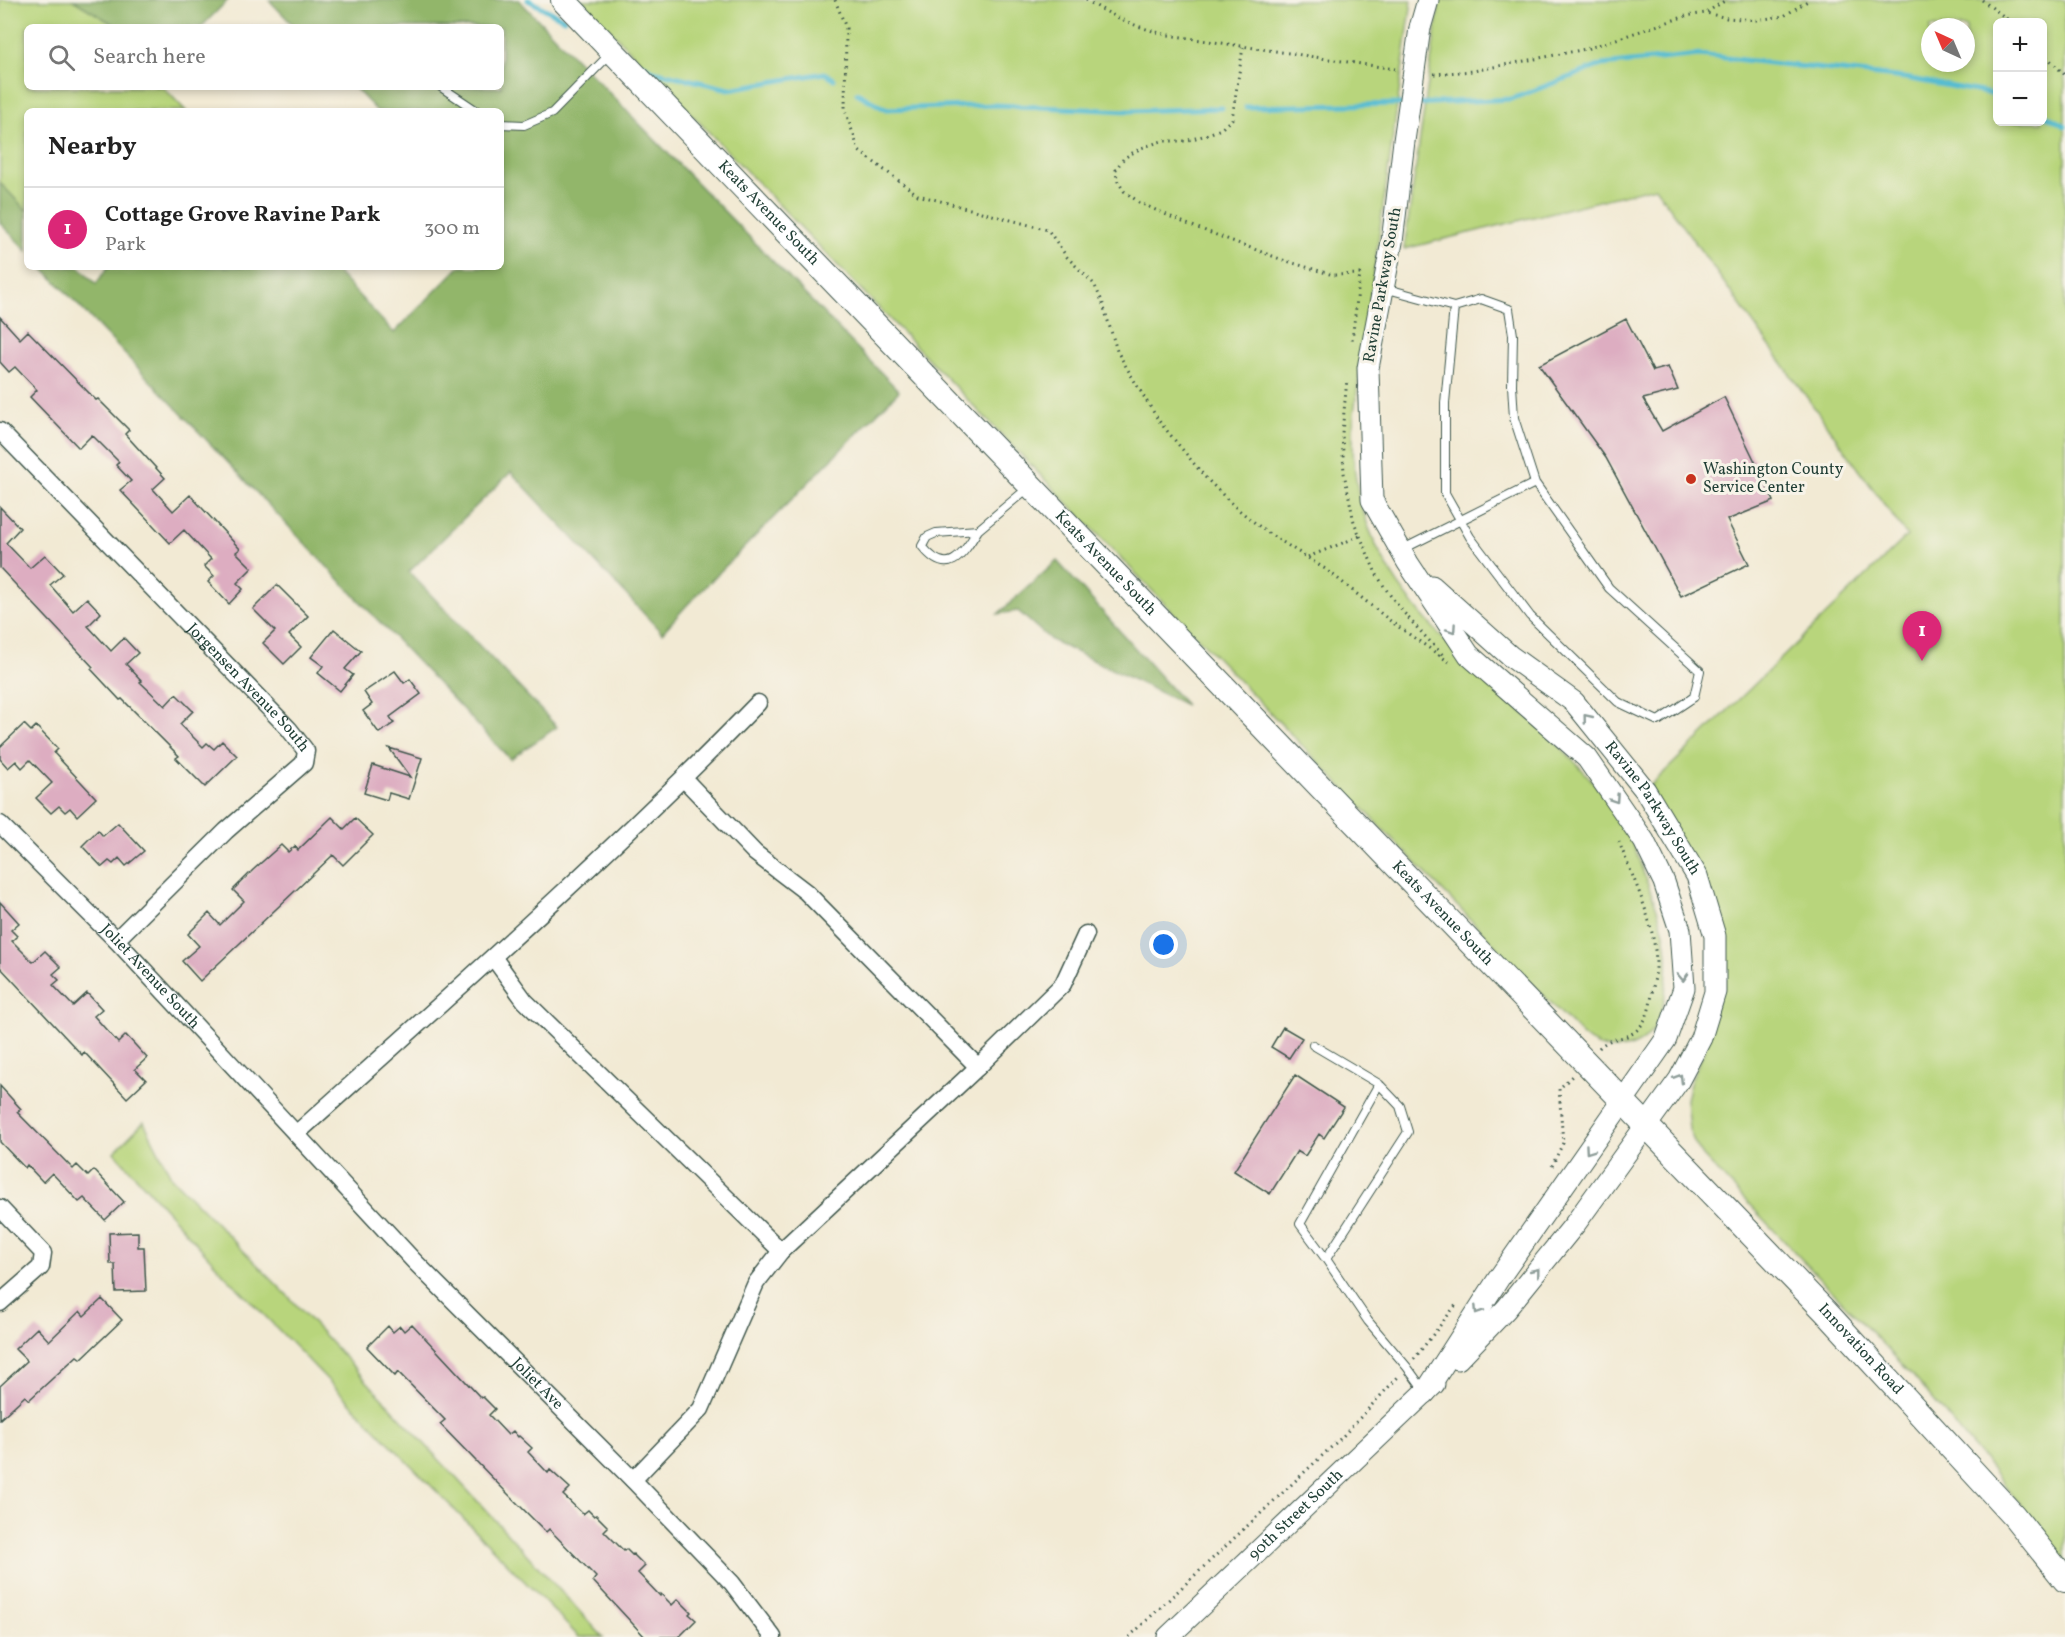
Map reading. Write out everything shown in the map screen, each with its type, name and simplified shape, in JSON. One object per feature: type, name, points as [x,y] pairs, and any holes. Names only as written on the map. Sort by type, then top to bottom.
[{"type":"main road","name":"Keats Avenue South","points":[[563,0],[1647,1126]]},
{"type":"main road","name":"Innovation Road","points":[[1647,1126],[1833,1319],[2013,1516],[2065,1580]]},
{"type":"street","name":"Ravine Parkway South","points":[[1428,0],[1420,27],[1392,242],[1368,368],[1372,500],[1404,557],[1469,655],[1587,758],[1644,841],[1664,882],[1680,930],[1684,988],[1666,1039],[1623,1102]]},
{"type":"street","name":"Jorgensen Avenue South","points":[[0,431],[289,729],[306,751],[304,762],[226,831],[116,940]]},
{"type":"street","name":"Ravine Parkway South","points":[[1404,557],[1510,656],[1574,702],[1645,790],[1696,876],[1715,936],[1715,992],[1701,1038],[1678,1080],[1647,1126]]},
{"type":"street","points":[[296,1134],[493,957],[684,779],[758,703]]},
{"type":"street","points":[[684,779],[755,853],[806,891],[978,1067]]},
{"type":"street","name":"Joliet Avenue South","points":[[0,824],[116,940],[296,1134]]},
{"type":"street","points":[[633,1480],[701,1409],[756,1283],[781,1251],[1064,984],[1086,934]]},
{"type":"street","points":[[493,957],[525,1001],[781,1251]]},
{"type":"street","name":"90th Street South","points":[[1425,1393],[1499,1278],[1623,1102]]},
{"type":"street","name":"90th Street South","points":[[1168,1637],[1425,1393],[1506,1309],[1575,1224],[1647,1126]]},
{"type":"street","name":"Joliet Ave","points":[[296,1134],[414,1261],[732,1582],[773,1637]]},
{"type":"street","points":[[0,1208],[43,1253],[41,1267],[0,1303]]},
{"type":"lane","points":[[504,124],[524,125],[552,113],[612,51]]},
{"type":"lane","points":[[446,90],[472,108]]},
{"type":"lane","points":[[1383,288],[1454,307],[1481,299],[1509,309],[1513,335],[1514,418],[1535,483],[1609,588],[1700,671],[1694,697],[1658,721],[1618,702],[1530,616],[1470,537],[1445,493],[1445,403],[1454,307]]},
{"type":"lane","points":[[1404,557],[1461,521],[1535,483]]},
{"type":"lane","points":[[978,530],[936,533],[927,537],[922,546],[930,557],[942,562],[951,562],[963,554],[978,530],[1031,486]]},
{"type":"lane","points":[[1313,1045],[1379,1084],[1401,1106],[1408,1132],[1326,1259]]},
{"type":"lane","points":[[1379,1084],[1300,1224],[1368,1322],[1407,1367],[1425,1393]]},
{"type":"path","points":[[835,0],[846,28],[846,110],[859,151],[918,195],[1048,230],[1067,257],[1094,284],[1102,301],[1117,351],[1149,404],[1181,449],[1205,477],[1234,506],[1265,531],[1327,570],[1393,623],[1448,661]]},
{"type":"path","points":[[1086,0],[1113,17],[1143,29],[1243,47],[1405,70]]},
{"type":"path","points":[[1706,13],[1726,0]]},
{"type":"path","points":[[1428,74],[1473,71],[1586,49],[1686,16],[1706,13],[1727,18],[1784,16],[1809,0]]},
{"type":"path","points":[[1982,0],[2006,18]]},
{"type":"path","points":[[1243,47],[1232,119],[1221,129],[1203,136],[1185,141],[1162,141],[1141,148],[1124,158],[1116,169],[1117,180],[1124,190],[1140,202],[1188,224],[1282,260],[1333,275],[1360,274],[1351,345]]},
{"type":"path","points":[[2047,56],[2065,75]]},
{"type":"path","points":[[1348,368],[1342,434],[1344,474],[1354,522],[1374,569],[1388,592],[1419,630],[1456,668]]},
{"type":"path","points":[[1307,558],[1360,536]]},
{"type":"path","points":[[1607,1040],[1632,1035],[1641,1026],[1649,1014],[1656,967],[1648,919],[1615,832]]},
{"type":"green space","points":[[0,0],[73,0],[113,24],[24,24],[24,90],[166,90],[183,108],[24,108],[24,208],[0,183]]},
{"type":"green space","points":[[73,0],[228,0],[204,24],[113,24]]},
{"type":"green space","points":[[269,0],[519,0],[899,391],[662,633],[511,472],[409,572],[557,727],[510,759],[45,270],[83,270],[96,284],[106,270],[335,270],[394,333],[456,270],[504,270],[504,108],[374,108],[357,90],[504,90],[504,24],[292,24]]},
{"type":"green space","points":[[581,0],[1412,0],[1354,413],[1354,466],[1364,513],[1381,556],[1405,594],[1468,663],[1566,753],[1621,816],[1658,913],[1666,947],[1667,971],[1664,1001],[1657,1022],[1647,1037],[1630,1047],[1610,1049],[1591,1042],[1583,1036]]},
{"type":"green space","points":[[1440,0],[2065,0],[2065,1563],[1997,1475],[1913,1376],[1703,1156],[1689,1129],[1686,1099],[1691,1080],[1704,1052],[1723,969],[1650,786],[1907,536],[1655,187],[1404,249]]},
{"type":"green space","points":[[0,183],[24,208],[24,248],[0,223]]},
{"type":"green space","points":[[1057,561],[1186,705],[1051,640],[1018,611],[998,614]]},
{"type":"green space","points":[[144,1122],[172,1178],[289,1297],[603,1637],[579,1637],[224,1274],[114,1152]]},
{"type":"building","points":[[0,317],[20,339],[28,331],[129,430],[125,434],[165,478],[153,489],[173,511],[190,495],[240,549],[236,552],[252,568],[237,583],[243,589],[229,604],[208,582],[214,576],[204,566],[211,559],[184,530],[170,543],[120,490],[131,481],[116,465],[119,462],[92,435],[79,448],[30,397],[37,390],[15,367],[9,372],[0,362]]},
{"type":"building","name":"Washington County Service Center","points":[[1626,319],[1653,371],[1668,367],[1678,390],[1643,399],[1662,431],[1724,397],[1774,501],[1727,520],[1749,564],[1681,596],[1606,458],[1539,365]]},
{"type":"building","points":[[0,507],[20,528],[6,543],[30,568],[45,555],[63,574],[50,585],[73,611],[87,598],[101,613],[88,626],[111,651],[124,638],[138,653],[126,664],[142,681],[140,682],[165,706],[176,694],[193,711],[180,724],[203,747],[207,743],[214,749],[222,741],[237,756],[205,787],[176,758],[179,756],[122,699],[120,700],[91,669],[93,667],[0,568]]},
{"type":"building","points":[[277,585],[308,616],[289,635],[301,647],[284,664],[263,643],[275,631],[253,609]]},
{"type":"building","points":[[334,629],[361,651],[345,669],[353,675],[340,691],[318,673],[323,666],[311,657]]},
{"type":"building","points":[[395,671],[404,683],[410,679],[421,694],[390,717],[394,723],[379,733],[363,711],[372,704],[364,692]]},
{"type":"building","points":[[24,724],[31,731],[36,726],[58,749],[54,753],[96,798],[77,816],[70,808],[65,812],[59,806],[51,813],[36,798],[52,783],[30,760],[22,768],[16,761],[8,768],[0,759],[0,747]]},
{"type":"building","points":[[389,748],[422,758],[409,799],[389,793],[387,800],[364,793],[373,765],[410,777]]},
{"type":"building","points":[[332,817],[344,829],[355,818],[373,835],[343,865],[333,855],[200,981],[182,961],[199,946],[188,934],[209,913],[220,925],[244,901],[233,890],[253,870],[281,845],[288,852],[295,846],[298,850]]},
{"type":"building","points":[[118,823],[144,851],[126,866],[119,858],[113,864],[109,861],[102,867],[82,846],[98,830],[103,836]]},
{"type":"building","points":[[0,902],[19,923],[11,930],[17,936],[12,941],[33,962],[45,951],[61,967],[53,974],[59,980],[53,985],[73,1006],[87,993],[102,1009],[94,1016],[118,1043],[126,1035],[147,1058],[135,1069],[146,1080],[127,1098],[84,1052],[82,1055],[0,967]]},
{"type":"building","points":[[1283,1027],[1302,1038],[1289,1058],[1271,1047]]},
{"type":"building","points":[[1295,1075],[1344,1107],[1324,1138],[1319,1134],[1305,1156],[1297,1151],[1270,1194],[1234,1171]]},
{"type":"building","points":[[0,1086],[21,1109],[17,1112],[73,1169],[77,1165],[88,1176],[94,1170],[124,1202],[105,1220],[84,1198],[79,1202],[52,1173],[43,1182],[27,1165],[25,1168],[0,1142]]},
{"type":"building","points":[[138,1232],[138,1247],[144,1247],[146,1291],[116,1292],[115,1264],[110,1264],[109,1233]]},
{"type":"building","points":[[102,1299],[122,1320],[81,1359],[77,1356],[29,1400],[25,1396],[0,1419],[0,1386],[27,1361],[15,1349],[37,1328],[49,1341],[80,1311],[84,1316]]},
{"type":"building","points":[[412,1324],[481,1398],[483,1397],[495,1409],[489,1415],[508,1435],[513,1431],[519,1436],[532,1448],[528,1452],[548,1473],[550,1470],[570,1488],[563,1495],[583,1514],[588,1510],[594,1516],[596,1515],[608,1527],[604,1531],[624,1551],[626,1549],[633,1554],[645,1566],[638,1573],[660,1596],[661,1594],[672,1605],[678,1599],[691,1612],[689,1614],[696,1620],[679,1637],[645,1637],[593,1581],[596,1577],[549,1529],[546,1532],[440,1424],[445,1420],[398,1372],[395,1376],[367,1347],[388,1326],[393,1332],[400,1326],[404,1331]]},
{"type":"waterway","points":[[528,0],[564,19]]},
{"type":"waterway","points":[[1413,104],[1511,99],[1602,65],[1699,55],[1905,78],[1993,94]]},
{"type":"waterway","points":[[643,65],[653,71],[729,89],[825,73],[834,79]]},
{"type":"waterway","points":[[857,93],[885,109],[996,105],[1129,111],[1222,108]]},
{"type":"waterway","points":[[1246,107],[1404,104]]},
{"type":"waterway","points":[[2047,116],[2065,126]]},
{"type":"place","name":"Washington County Service Center","points":[[1691,479]]},
{"type":"place","name":"Cottage Grove Ravine Park","points":[[1922,661]]}]
